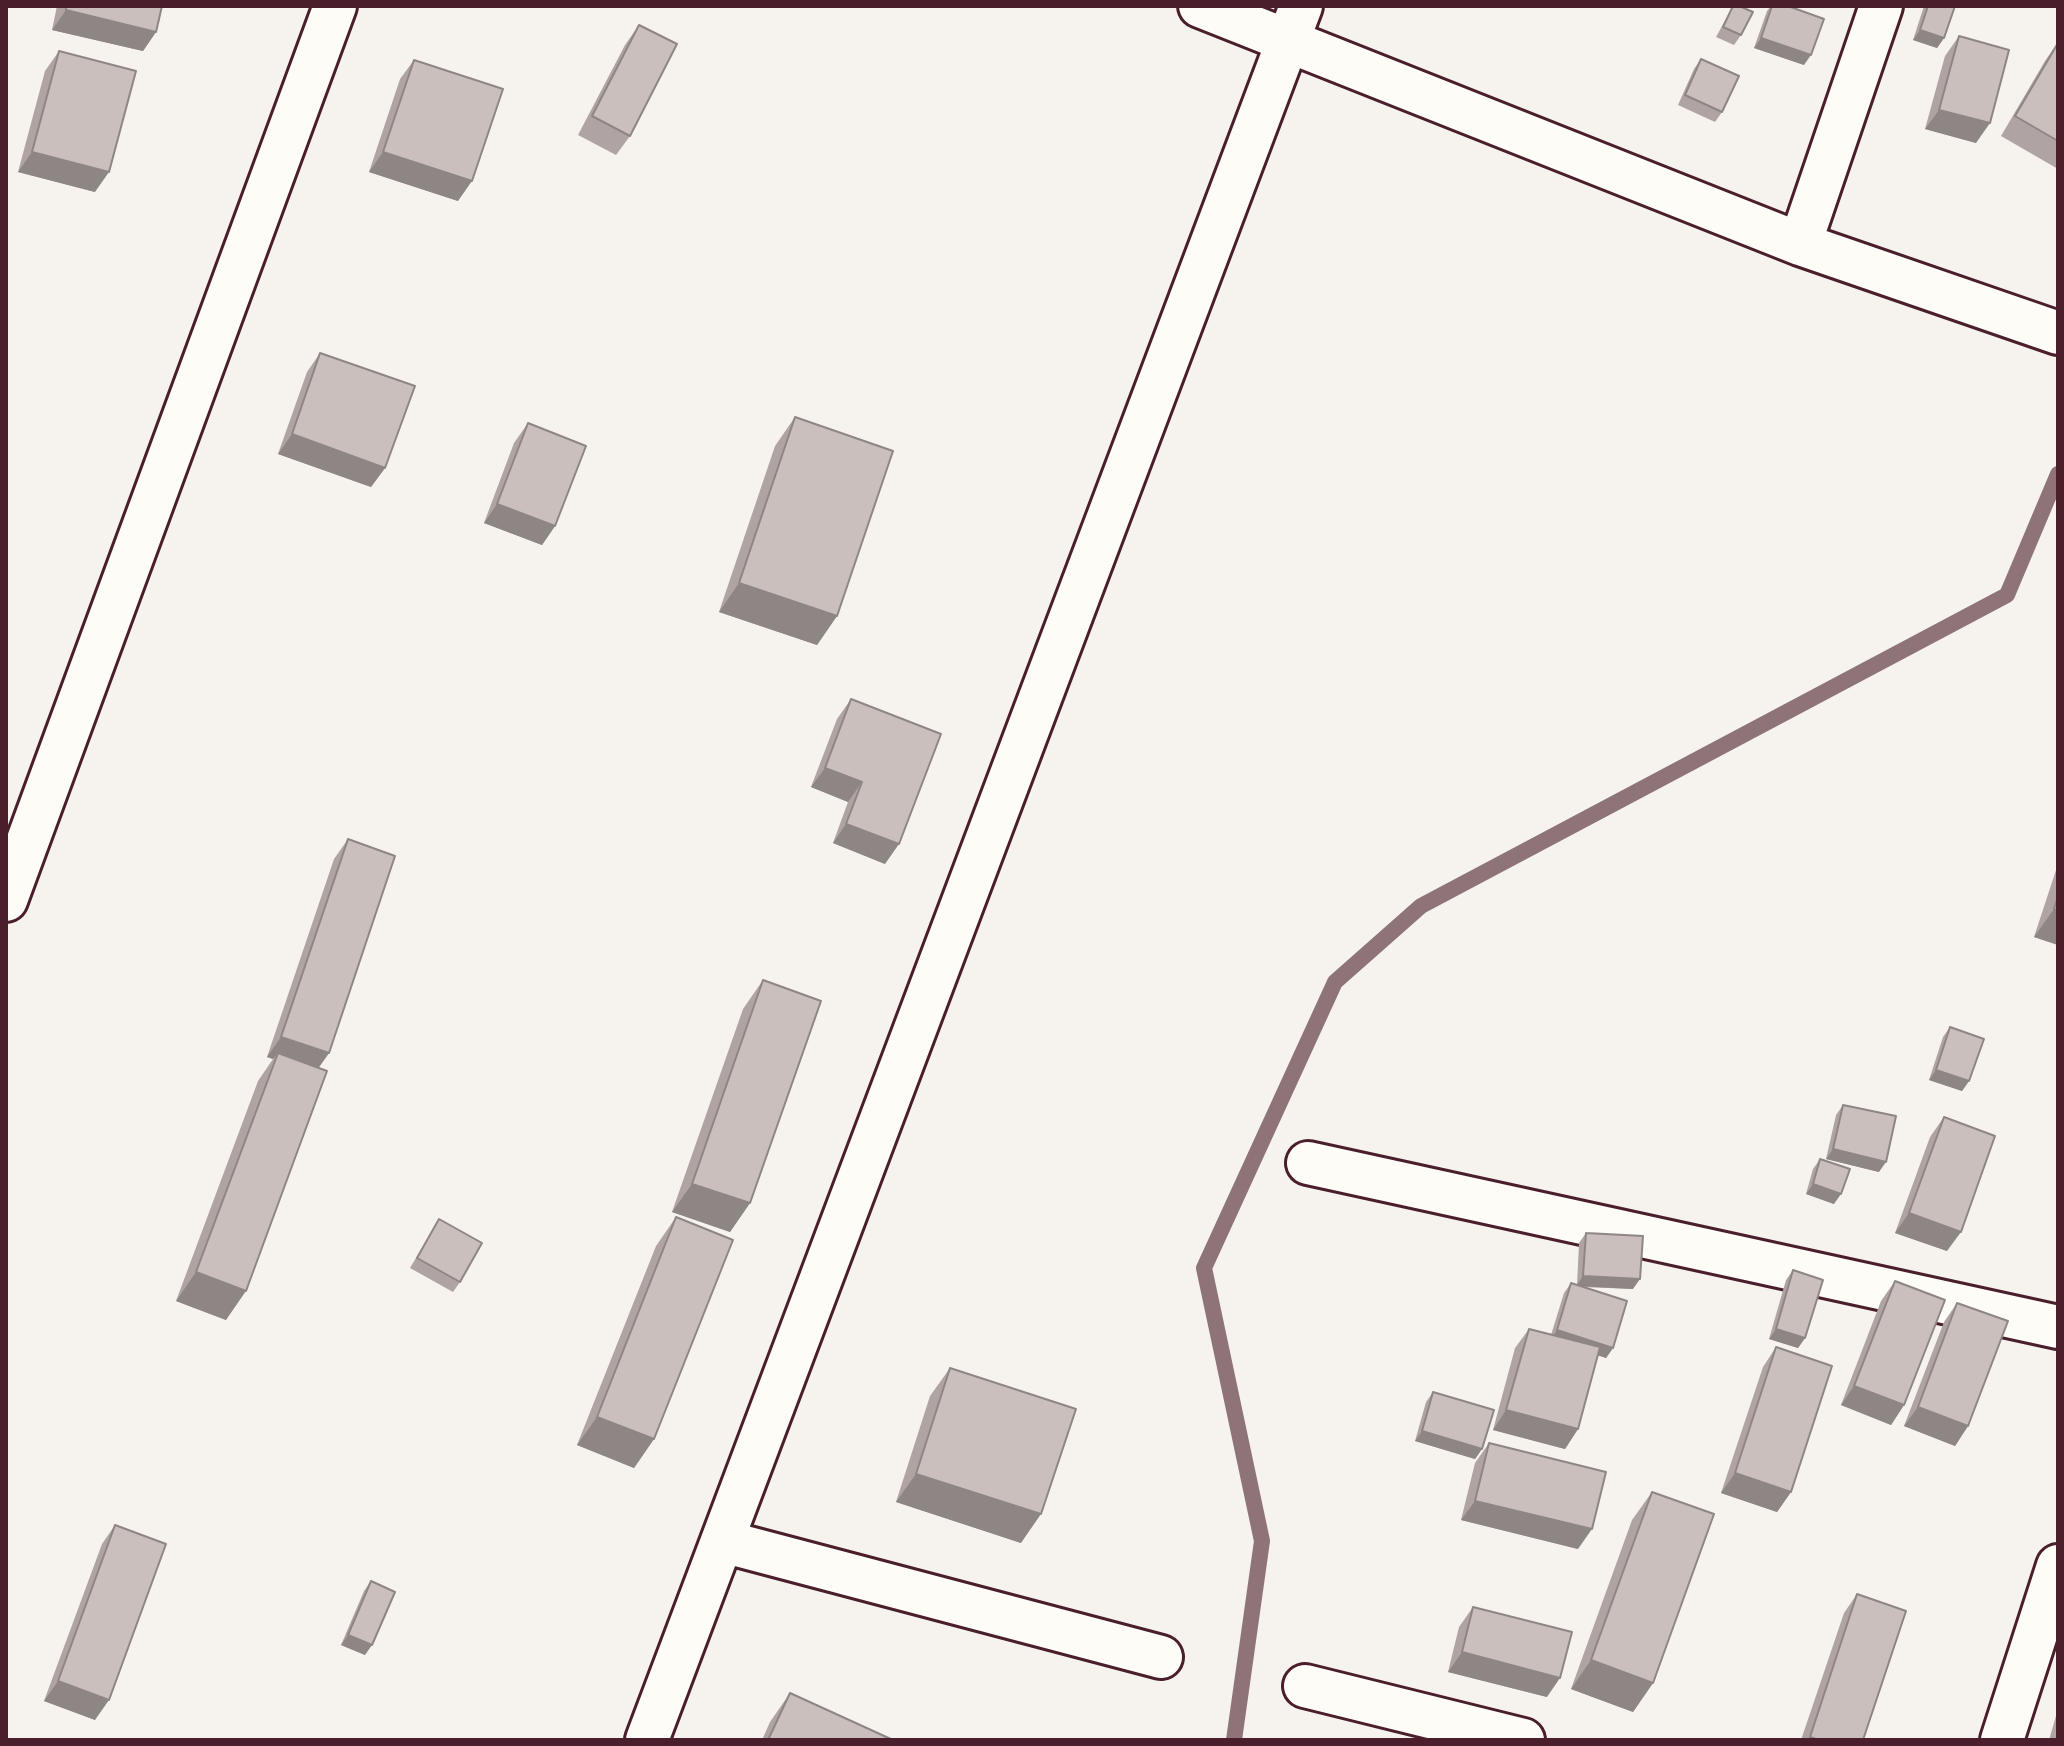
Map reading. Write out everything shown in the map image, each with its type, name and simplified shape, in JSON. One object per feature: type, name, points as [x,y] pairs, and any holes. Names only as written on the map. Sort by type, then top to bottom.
[{"type":"street","points":[[6,900],[335,6]]},
{"type":"street","points":[[1200,6],[1296,23],[1800,244],[2050,329]]},
{"type":"street","points":[[1800,244],[1881,6]]},
{"type":"street","points":[[647,1740],[1296,23]]},
{"type":"street","points":[[1308,1163],[2058,1327]]},
{"type":"street","points":[[722,1541],[1161,1657]]},
{"type":"street","points":[[2002,1740],[2058,1566]]},
{"type":"street","points":[[1305,1686],[1523,1740]]},
{"type":"building","points":[[66,6],[162,6],[156,32],[66,10]]},
{"type":"building","points":[[1733,6],[1753,12],[1741,35],[1723,27]]},
{"type":"building","points":[[1772,6],[1788,6],[1824,19],[1811,55],[1761,38]]},
{"type":"building","points":[[1928,6],[1955,6],[1944,38],[1920,30]]},
{"type":"building","points":[[639,25],[677,44],[630,136],[592,116]]},
{"type":"building","points":[[1959,36],[2009,50],[1990,123],[1939,110]]},
{"type":"building","points":[[2058,43],[2058,141],[2015,116]]},
{"type":"building","points":[[59,51],[136,71],[109,172],[32,152]]},
{"type":"building","points":[[1701,59],[1739,76],[1722,112],[1685,95]]},
{"type":"building","points":[[414,60],[503,89],[472,181],[383,152]]},
{"type":"building","points":[[320,353],[415,386],[385,468],[292,434]]},
{"type":"building","points":[[795,417],[893,451],[837,616],[739,583]]},
{"type":"building","points":[[528,423],[586,446],[555,526],[497,504]]},
{"type":"building","points":[[851,699],[941,734],[899,844],[846,824],[862,782],[825,768]]},
{"type":"building","points":[[348,839],[395,856],[329,1053],[281,1037]]},
{"type":"building","points":[[763,980],[821,1001],[750,1203],[692,1184]]},
{"type":"building","points":[[1950,1027],[1984,1039],[1969,1081],[1936,1070]]},
{"type":"building","points":[[278,1053],[327,1071],[246,1291],[196,1272]]},
{"type":"building","points":[[1843,1105],[1896,1116],[1886,1162],[1833,1149]]},
{"type":"building","points":[[1944,1117],[1995,1136],[1961,1232],[1909,1213]]},
{"type":"building","points":[[1820,1159],[1850,1169],[1841,1194],[1813,1184]]},
{"type":"building","points":[[676,1217],[733,1240],[654,1439],[597,1417]]},
{"type":"building","points":[[439,1219],[482,1243],[460,1282],[417,1258]]},
{"type":"building","points":[[1586,1233],[1643,1236],[1640,1279],[1583,1276]]},
{"type":"building","points":[[1793,1270],[1823,1280],[1805,1338],[1776,1329]]},
{"type":"building","points":[[1895,1281],[1945,1300],[1904,1405],[1854,1386]]},
{"type":"building","points":[[1571,1283],[1627,1301],[1613,1348],[1557,1330]]},
{"type":"building","points":[[1957,1303],[2008,1321],[1968,1426],[1918,1407]]},
{"type":"building","points":[[1529,1329],[1600,1347],[1578,1429],[1506,1410]]},
{"type":"building","points":[[1776,1347],[1832,1366],[1791,1492],[1735,1473]]},
{"type":"building","points":[[950,1368],[1076,1409],[1041,1514],[916,1474]]},
{"type":"building","points":[[1433,1392],[1494,1410],[1482,1449],[1422,1431]]},
{"type":"building","points":[[1489,1443],[1606,1472],[1592,1529],[1475,1501]]},
{"type":"building","points":[[1652,1492],[1714,1514],[1653,1683],[1591,1660]]},
{"type":"building","points":[[115,1525],[166,1544],[109,1700],[58,1681]]},
{"type":"building","points":[[371,1581],[395,1592],[372,1645],[348,1635]]},
{"type":"building","points":[[1857,1594],[1906,1611],[1863,1740],[1819,1740],[1810,1737]]},
{"type":"building","points":[[1473,1607],[1572,1632],[1560,1678],[1462,1652]]},
{"type":"building","points":[[790,1693],[893,1740],[768,1740]]},
{"type":"waterway","points":[[1234,1740],[1262,1541],[1204,1268],[1335,982],[1421,906],[2007,595],[2058,474]]}]
